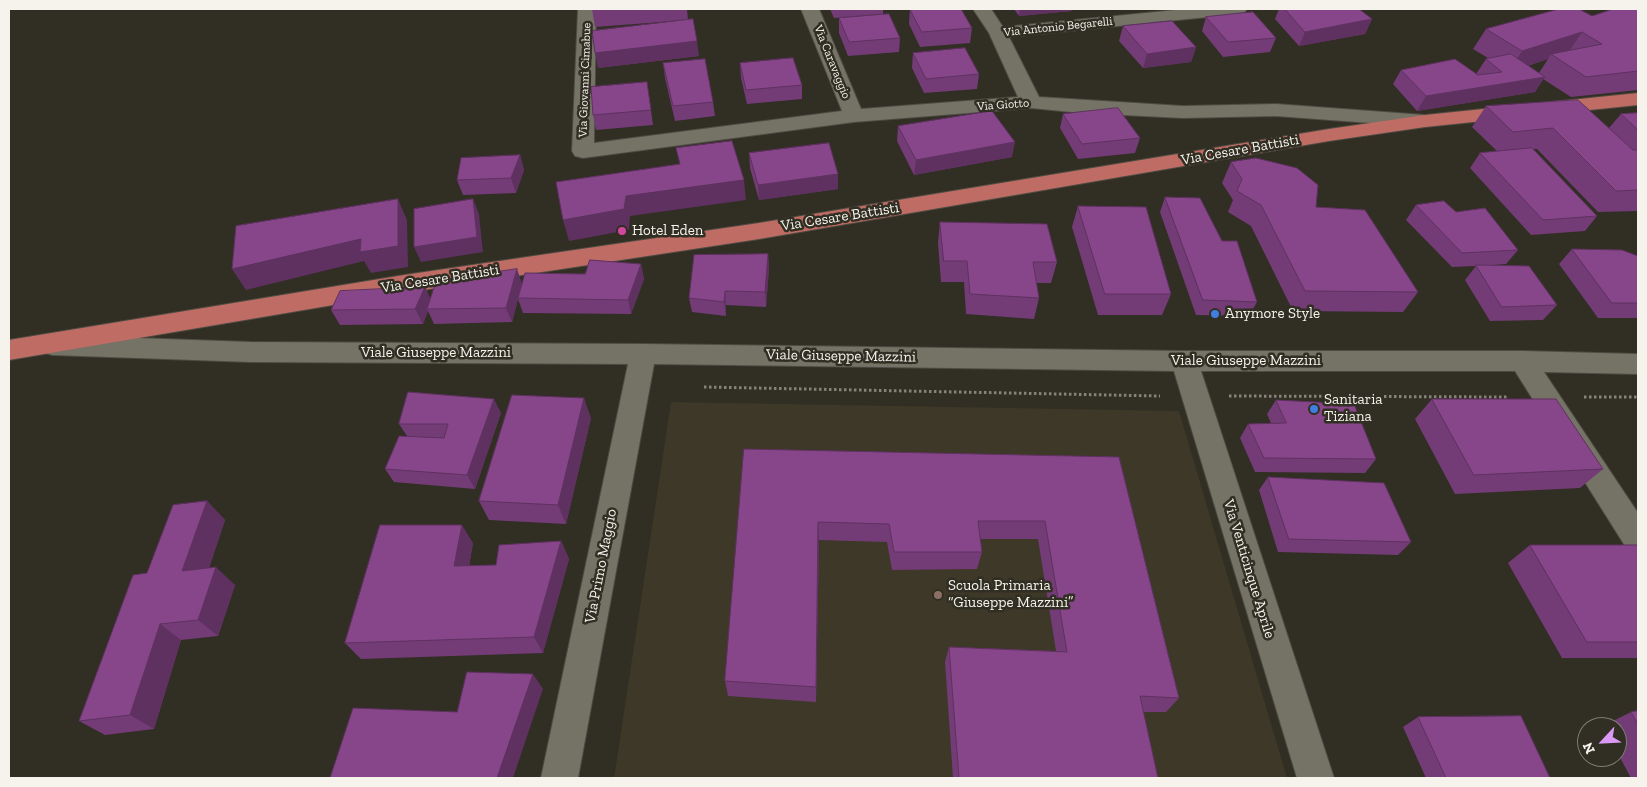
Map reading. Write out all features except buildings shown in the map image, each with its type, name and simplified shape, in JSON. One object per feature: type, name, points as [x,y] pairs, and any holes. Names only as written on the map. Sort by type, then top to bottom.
[{"type":"main road","name":"Via Cesare Battisti","points":[[9,350],[404,284],[759,231],[1329,135],[1425,121],[1638,99]]},
{"type":"street","name":"Via Giovanni Cimabue","points":[[583,150],[587,9]]},
{"type":"street","name":"Via Caravaggio","points":[[810,9],[854,116]]},
{"type":"street","points":[[982,9],[998,33],[1031,102]]},
{"type":"street","name":"Via Antonio Begarelli","points":[[998,33],[1238,9]]},
{"type":"street","name":"Via Giotto","points":[[583,150],[854,116],[1031,102],[1082,107],[1183,112],[1276,110],[1425,121]]},
{"type":"street","name":"Viale Giuseppe Mazzini","points":[[44,345],[250,352],[643,354],[1184,361],[1523,361],[1638,364]]},
{"type":"street","name":"Via Primo Maggio","points":[[559,778],[643,354]]},
{"type":"street","name":"Via Venticinque Aprile","points":[[1184,361],[1315,778]]},
{"type":"street","points":[[1523,361],[1638,540]]},
{"type":"shaded area","name":"Scuola Primaria “Giuseppe Mazzini”","points":[[671,402],[1179,411],[1287,778],[614,778]]},
{"type":"place","name":"Hotel Eden","points":[[622,231]]},
{"type":"place","name":"Anymore Style","points":[[1215,314]]},
{"type":"place","name":"Sanitaria Tiziana","points":[[1314,409]]},
{"type":"place","name":"Scuola Primaria “Giuseppe Mazzini”","points":[[938,595]]}]
